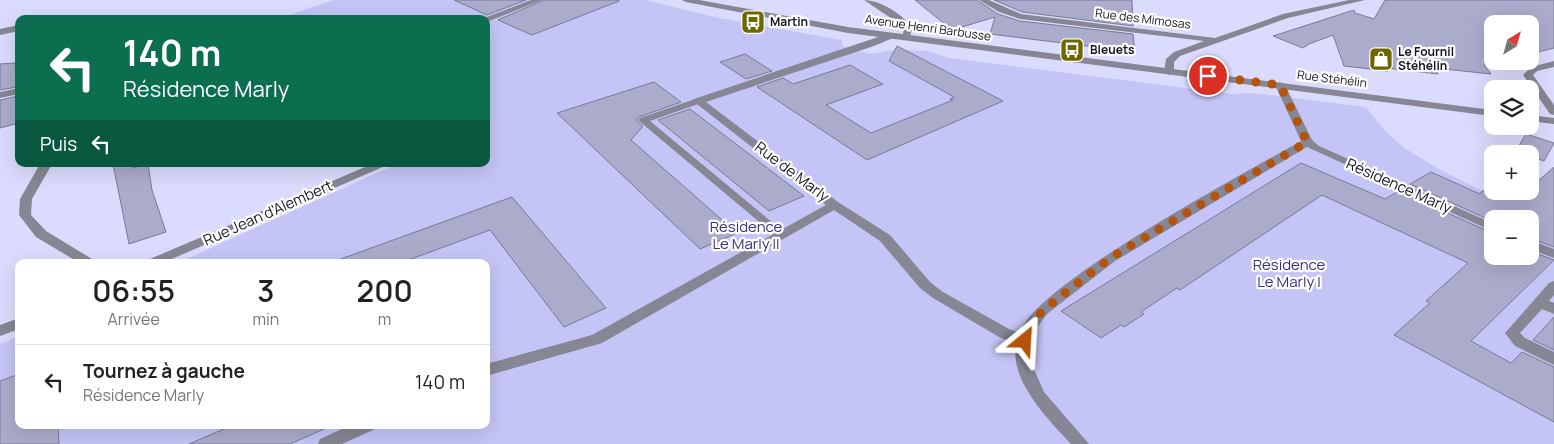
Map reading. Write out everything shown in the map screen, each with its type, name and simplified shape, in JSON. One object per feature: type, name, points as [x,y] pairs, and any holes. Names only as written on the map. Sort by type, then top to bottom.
[{"type":"street","name":"Avenue Henri Barbusse","points":[[686,0],[794,21],[890,36],[1169,72]]},
{"type":"street","points":[[868,0],[905,23],[908,29],[906,38]]},
{"type":"street","name":"Rue des Mimosas","points":[[983,0],[1002,10],[1020,16],[1214,40]]},
{"type":"street","points":[[1169,72],[1169,60],[1177,54],[1214,40],[1286,16],[1361,0]]},
{"type":"street","points":[[0,32],[15,29]]},
{"type":"street","points":[[698,101],[890,36]]},
{"type":"street","points":[[1554,64],[1534,69],[1528,75],[1554,112]]},
{"type":"street","name":"Rue Stéhélin","points":[[1169,72],[1484,112]]},
{"type":"street","points":[[1081,444],[1057,419],[1038,395],[1025,367],[1023,348],[1028,329],[1042,311],[1110,258],[1307,142],[1280,85]]},
{"type":"street","points":[[0,95],[15,92]]},
{"type":"street","name":"Rue de Marly","points":[[490,369],[597,339],[834,205],[698,101]]},
{"type":"street","points":[[1539,119],[1554,121]]},
{"type":"street","name":"Résidence Marly","points":[[1307,142],[1329,156],[1484,224]]},
{"type":"street","points":[[44,167],[26,199],[24,215],[41,234],[82,259]]},
{"type":"street","name":"Rue Jean d'Alembert","points":[[161,259],[374,167]]},
{"type":"street","points":[[834,205],[885,238],[925,285],[938,295],[1004,333],[1025,341]]},
{"type":"street","points":[[1539,248],[1554,254]]},
{"type":"street","points":[[1554,286],[1512,334],[1520,342],[1554,359]]},
{"type":"street","points":[[1539,302],[1554,309]]},
{"type":"street","points":[[0,331],[15,325]]},
{"type":"street","points":[[326,444],[358,429]]},
{"type":"lane","points":[[490,18],[538,0]]},
{"type":"lane","points":[[698,101],[643,120],[781,235]]},
{"type":"green space","points":[[334,0],[646,0],[719,18],[842,40],[843,46],[871,54],[887,51],[927,51],[950,58],[1232,94],[1253,93],[1366,107],[1385,131],[1403,147],[1437,168],[1484,192],[1484,200],[1500,200],[1520,210],[1484,210],[1484,265],[1539,265],[1539,219],[1554,227],[1554,444],[0,444],[0,344],[15,338],[15,429],[490,429],[490,259],[187,259],[390,167],[490,167],[490,15],[289,15]]},
{"type":"building","points":[[454,0],[526,0],[487,15]]},
{"type":"building","points":[[544,0],[619,1],[532,35],[498,20]]},
{"type":"building","points":[[915,0],[977,0],[998,14],[1020,21],[1133,34],[1135,52],[990,34],[995,17],[952,30]]},
{"type":"building","points":[[994,0],[1132,0],[1133,26],[1022,12]]},
{"type":"building","points":[[1385,0],[1554,0],[1554,48],[1539,52],[1539,15],[1484,15],[1484,70],[1488,70],[1491,74],[1435,68],[1438,74],[1386,68],[1388,71],[1344,66],[1333,35],[1303,48],[1273,36],[1354,10],[1355,13],[1374,19]]},
{"type":"building","points":[[897,46],[1003,101],[867,160],[757,87],[783,78],[793,84],[850,65],[883,84],[826,105],[871,133],[953,100],[950,99],[954,97],[889,61]]},
{"type":"building","points":[[745,54],[772,71],[746,79],[720,62]]},
{"type":"building","points":[[15,63],[15,87],[0,90],[0,64]]},
{"type":"building","points":[[654,82],[681,102],[639,117],[636,120],[643,126],[631,140],[737,233],[700,249],[557,113]]},
{"type":"building","points":[[15,97],[15,124],[0,128],[0,100]]},
{"type":"building","points":[[690,109],[804,196],[769,211],[658,120]]},
{"type":"building","points":[[1525,135],[1554,143],[1544,161],[1539,159],[1539,145],[1519,145]]},
{"type":"building","points":[[1301,163],[1385,199],[1399,191],[1484,229],[1484,265],[1539,265],[1539,254],[1554,260],[1471,341],[1511,363],[1522,352],[1554,367],[1554,422],[1394,335],[1430,303],[1426,301],[1468,263],[1322,195],[1180,290],[1177,288],[1141,312],[1144,314],[1124,327],[1121,325],[1101,338],[1061,311]]},
{"type":"building","points":[[114,167],[148,167],[152,190],[166,232],[129,244]]},
{"type":"building","points":[[1554,167],[1554,247],[1539,241],[1539,210],[1484,210],[1484,217],[1410,184],[1431,172],[1480,194],[1484,191],[1484,200],[1539,200],[1539,180]]},
{"type":"building","points":[[512,197],[606,308],[564,327],[490,230],[411,259],[341,259]]},
{"type":"building","points":[[1554,317],[1554,350],[1533,340]]},
{"type":"building","points":[[15,375],[15,429],[58,429],[59,444],[0,444],[0,381]]},
{"type":"building","points":[[224,429],[324,429],[290,444],[189,444]]},
{"type":"place","name":"Martin","points":[[753,22]]},
{"type":"place","name":"Bleuets","points":[[1072,50]]},
{"type":"place","name":"Le Fournil Stéhélin","points":[[1381,59]]},
{"type":"route","points":[[1025,341],[1028,329],[1042,311],[1110,258],[1307,142],[1280,85],[1208,76]]},
{"type":"park label","name":"Résidence Le Marly II","points":[[746,236]]},
{"type":"park label","name":"Résidence Le Marly I","points":[[1289,274]]}]
